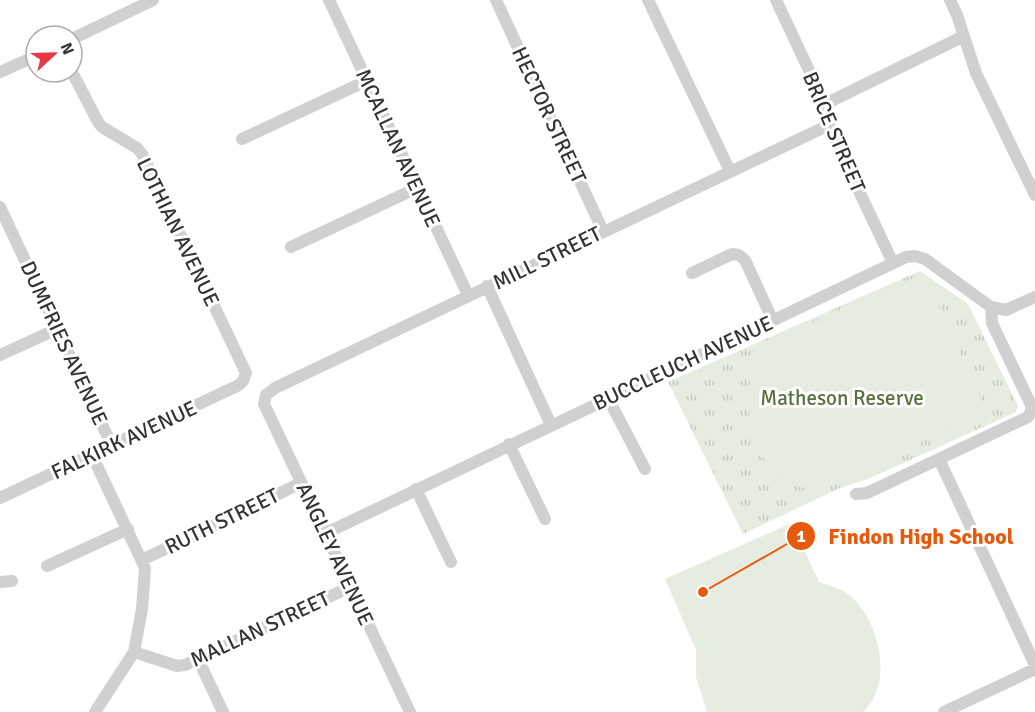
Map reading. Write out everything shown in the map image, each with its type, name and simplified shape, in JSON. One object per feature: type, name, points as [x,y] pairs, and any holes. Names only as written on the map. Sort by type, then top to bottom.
[{"type":"street","points":[[84,33],[153,0]]},
{"type":"street","name":"MCALLAN AVENUE","points":[[329,0],[468,295]]},
{"type":"street","name":"HECTOR STREET","points":[[496,0],[603,231]]},
{"type":"street","points":[[648,0],[730,171]]},
{"type":"street","name":"BRICE STREET","points":[[776,0],[825,104],[830,116],[829,125],[893,263]]},
{"type":"street","points":[[950,0],[976,74],[1035,195]]},
{"type":"street","points":[[825,104],[964,36]]},
{"type":"street","points":[[0,72],[24,61]]},
{"type":"street","points":[[242,139],[366,81]]},
{"type":"street","name":"LOTHIAN AVENUE","points":[[78,84],[102,127],[142,154],[244,367],[245,378]]},
{"type":"street","name":"MILL STREET","points":[[266,395],[468,295],[829,125]]},
{"type":"street","points":[[291,247],[417,188]]},
{"type":"street","name":"DUMFRIES AVENUE","points":[[1,211],[112,446]]},
{"type":"street","points":[[692,273],[732,254],[739,255],[744,260],[773,321]]},
{"type":"street","name":"BUCCLEUCH AVENUE","points":[[326,533],[906,257],[915,256],[926,259],[991,307]]},
{"type":"street","points":[[487,286],[551,424]]},
{"type":"street","points":[[856,494],[867,493],[1028,417],[1031,405],[992,323],[991,307],[1006,310],[1035,297]]},
{"type":"street","points":[[0,356],[57,329]]},
{"type":"street","name":"FALKIRK AVENUE","points":[[0,498],[239,385],[245,378]]},
{"type":"street","name":"ANGLEY AVENUE","points":[[266,395],[264,404],[410,712]]},
{"type":"street","points":[[608,398],[645,469]]},
{"type":"street","points":[[509,444],[545,519]]},
{"type":"street","points":[[92,455],[145,568],[142,609],[134,652],[95,712]]},
{"type":"street","points":[[939,459],[1035,667],[944,712]]},
{"type":"street","name":"RUTH STREET","points":[[142,560],[302,483]]},
{"type":"street","points":[[416,489],[451,562]]},
{"type":"street","points":[[47,566],[128,529]]},
{"type":"street","name":"MALLAN STREET","points":[[134,652],[177,666],[198,659],[350,587]]},
{"type":"street","points":[[198,659],[223,712]]},
{"type":"green space","name":"Matheson Reserve","points":[[920,271],[968,304],[1018,406],[1016,412],[868,479],[840,488],[743,534],[668,382]]},
{"type":"green space","name":"Matheson Reserve","points":[[924,273],[987,412],[914,445],[903,456],[889,464],[833,484],[819,488],[806,488],[790,483],[776,474],[758,446],[749,413],[748,397],[751,378],[757,366],[774,346],[800,329],[824,318],[842,315],[841,311]]},
{"type":"green space","points":[[792,523],[819,582],[849,595],[868,619],[875,635],[881,669],[879,685],[873,700],[863,712],[707,712],[696,677],[696,650],[665,579]]},
{"type":"place","name":"Findon High School","points":[[703,592]]}]
